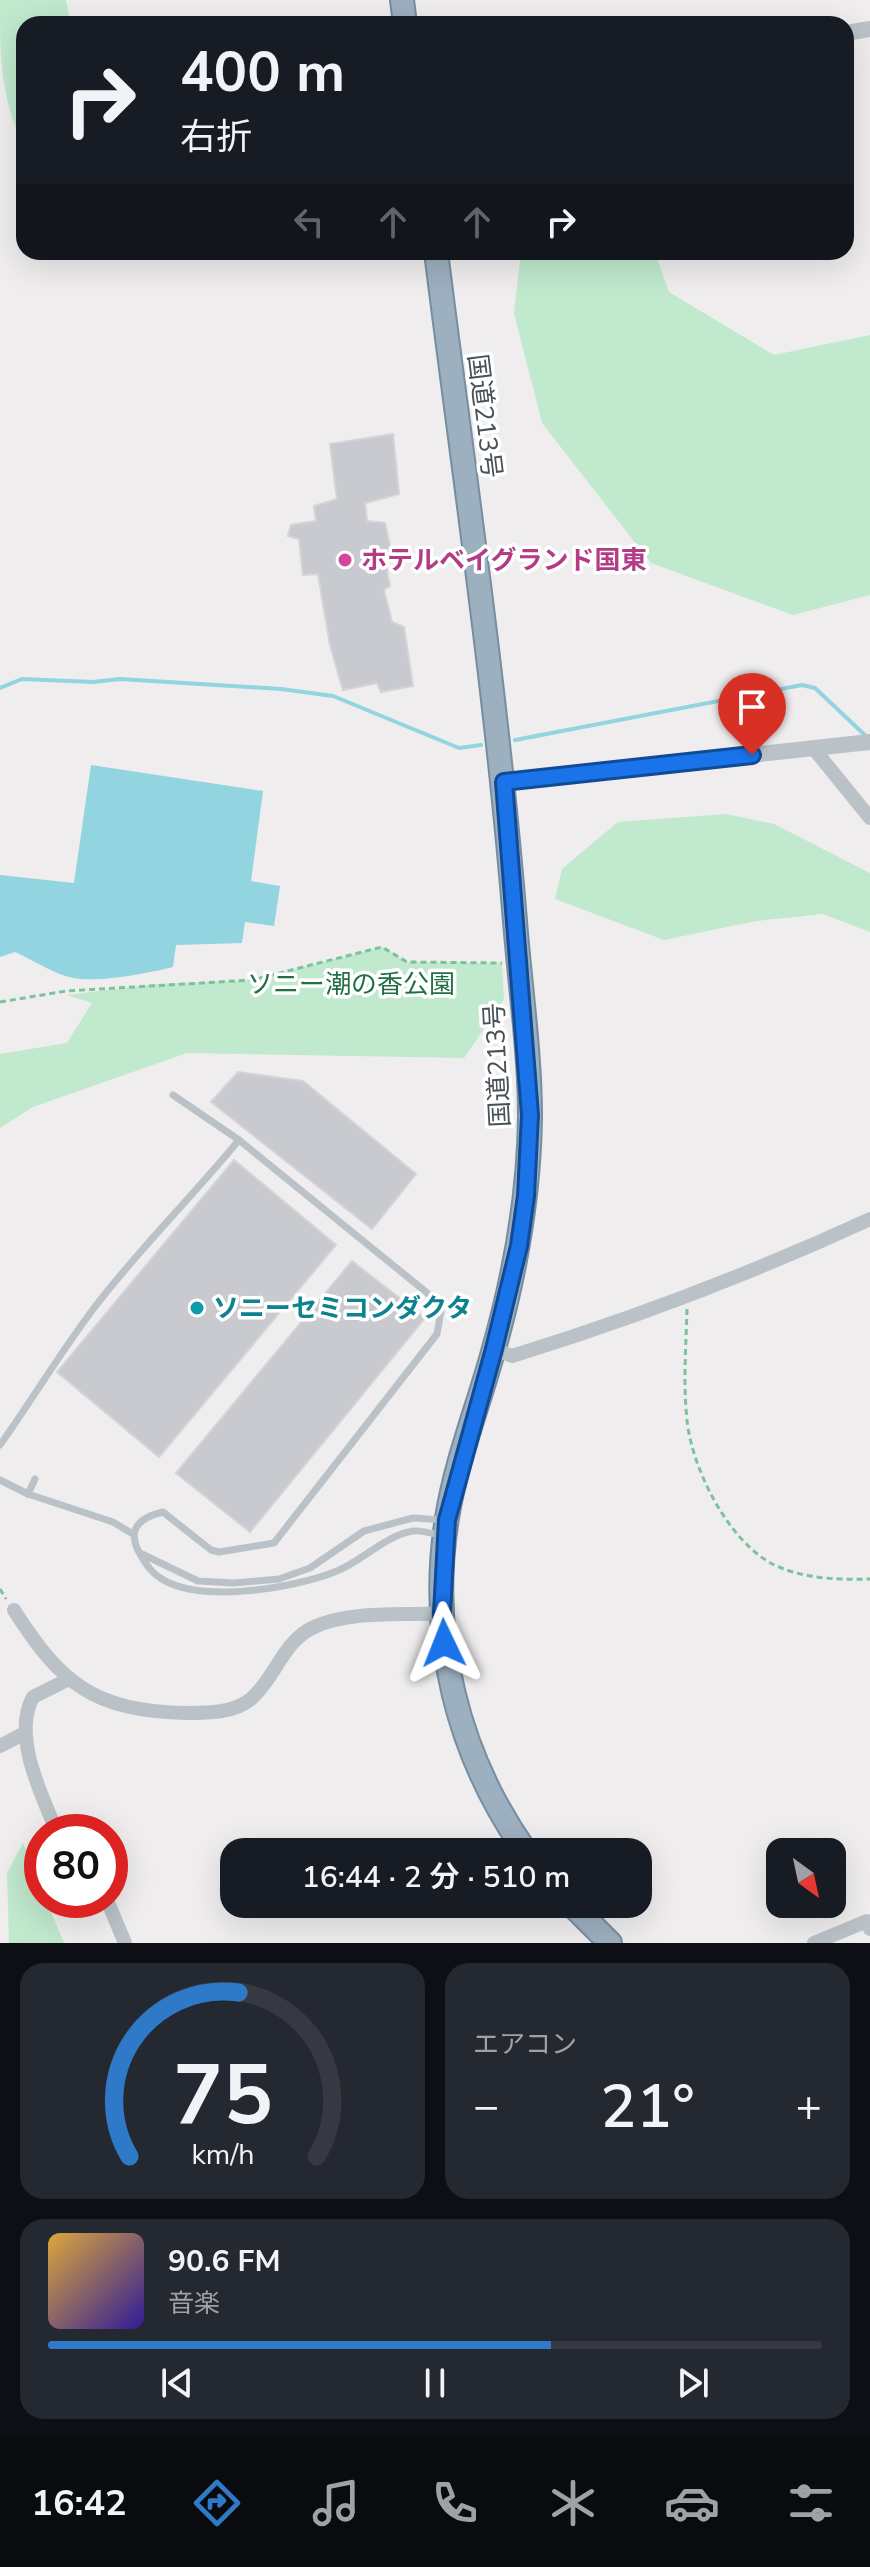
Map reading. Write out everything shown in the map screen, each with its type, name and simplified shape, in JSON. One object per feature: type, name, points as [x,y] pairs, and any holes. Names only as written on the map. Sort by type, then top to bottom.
[{"type":"highway","name":"国道213号","points":[[437,260],[504,782],[530,1115],[526,1196],[519,1246],[446,1528],[442,1613],[451,1682],[468,1748],[517,1838]]},
{"type":"highway","points":[[585,1918],[610,1943]]},
{"type":"street","points":[[504,782],[870,742]]},
{"type":"street","points":[[814,749],[870,818]]},
{"type":"street","points":[[494,1349],[512,1356],[687,1297],[764,1268],[870,1219]]},
{"type":"street","points":[[14,1610],[37,1647],[69,1679],[106,1702],[135,1709],[218,1712],[240,1706],[252,1697],[297,1636],[319,1625],[343,1619],[442,1613]]},
{"type":"street","points":[[51,1814],[25,1733],[26,1710],[33,1697],[69,1679]]},
{"type":"street","points":[[0,1746],[25,1733]]},
{"type":"street","points":[[115,1918],[125,1943]]},
{"type":"street","points":[[814,1943],[867,1921],[870,1929]]},
{"type":"lane","points":[[133,1534],[142,1519],[163,1512],[219,1552],[274,1543],[437,1334],[442,1305],[239,1140],[173,1095]]},
{"type":"lane","points":[[0,1445],[33,1402],[42,1381],[95,1306],[239,1140]]},
{"type":"lane","points":[[28,1494],[35,1479]]},
{"type":"lane","points":[[0,1480],[28,1494],[113,1522],[133,1534],[140,1553],[153,1572],[175,1584],[211,1591],[266,1589],[309,1581],[340,1570],[397,1536],[446,1528]]},
{"type":"lane","points":[[140,1553],[198,1581],[234,1583],[279,1579],[303,1572],[351,1538],[381,1525],[413,1518],[446,1528]]},
{"type":"path","points":[[0,1002],[66,991],[252,980],[382,947],[407,962],[502,963]]},
{"type":"path","points":[[687,1297],[687,1423],[693,1452],[713,1498],[748,1544],[782,1569],[831,1579],[870,1579]]},
{"type":"green space","points":[[0,0],[66,0],[69,16],[16,16],[16,128],[6,93],[0,39]]},
{"type":"green space","points":[[520,260],[658,260],[669,292],[774,355],[870,335],[870,595],[793,615],[651,563],[542,423],[514,313]]},
{"type":"green space","points":[[726,814],[774,824],[870,873],[870,932],[823,914],[756,921],[664,940],[555,899],[562,869],[618,822]]},
{"type":"green space","name":"ソニー潮の香公園","points":[[382,947],[407,962],[502,963],[504,999],[464,1058],[187,1053],[33,1107],[0,1128],[0,1054],[67,1043],[92,1003],[67,995],[157,984],[252,980]]},
{"type":"green space","points":[[23,1843],[24,1918],[54,1918],[64,1943],[9,1943],[7,1873]]},
{"type":"water","points":[[91,765],[263,791],[251,881],[280,886],[274,926],[245,922],[242,943],[176,945],[173,967],[109,978],[73,978],[15,952],[0,957],[0,875],[74,883]]},
{"type":"building","name":"ホテルベイグランド国東","points":[[393,434],[399,494],[365,503],[367,521],[385,523],[391,550],[387,571],[390,586],[384,590],[392,622],[404,627],[413,686],[381,692],[377,683],[343,690],[330,645],[318,574],[303,575],[299,539],[288,536],[291,525],[316,521],[314,506],[337,499],[330,444]]},
{"type":"building","points":[[238,1072],[303,1081],[416,1174],[372,1229],[211,1102]]},
{"type":"building","name":"ソニーセミコンダクタ","points":[[234,1160],[336,1245],[159,1457],[57,1372]]},
{"type":"building","points":[[352,1261],[425,1318],[250,1532],[176,1473]]},
{"type":"waterway","points":[[0,688],[22,679],[93,682],[120,679],[281,689],[333,696],[459,748],[481,745]]},
{"type":"waterway","points":[[515,740],[802,685],[815,688],[868,738]]},
{"type":"place","name":"ホテルベイグランド国東","points":[[345,560]]},
{"type":"place","name":"ソニーセミコンダクタ","points":[[197,1308]]},
{"type":"route","points":[[444,1643],[443,1549],[452,1491],[494,1349],[519,1246],[526,1196],[530,1115],[504,782],[752,755]]}]
